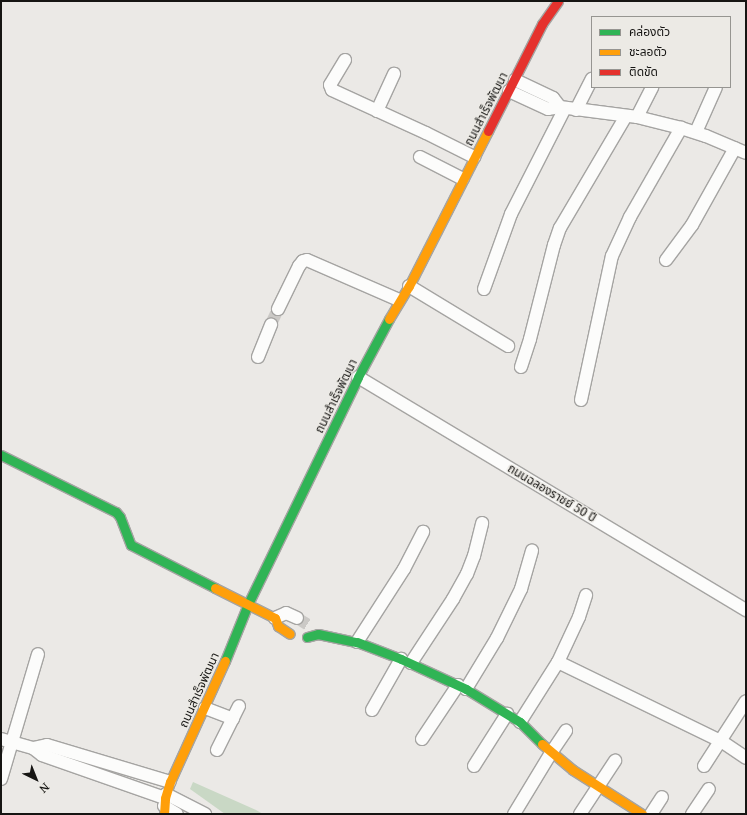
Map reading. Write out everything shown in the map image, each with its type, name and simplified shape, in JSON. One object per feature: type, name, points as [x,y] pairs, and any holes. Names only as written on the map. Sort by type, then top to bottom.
[{"type":"street","name":"ถนนสำเร็จพัฒนา","points":[[166,799],[218,713],[252,606],[358,377],[399,300],[409,286],[474,157],[515,80],[542,24],[558,1]]},
{"type":"street","points":[[345,60],[330,85],[332,90],[426,133],[474,157]]},
{"type":"street","points":[[377,111],[394,74]]},
{"type":"street","points":[[515,80],[553,98],[567,108]]},
{"type":"street","points":[[484,289],[511,214],[567,108],[591,80]]},
{"type":"street","points":[[521,367],[560,228],[651,88]]},
{"type":"street","points":[[696,132],[716,88]]},
{"type":"street","points":[[509,91],[548,109],[567,108],[632,117],[681,128],[696,132],[743,152],[666,260]]},
{"type":"street","points":[[580,400],[612,256],[630,217],[681,128]]},
{"type":"street","points":[[420,157],[463,179]]},
{"type":"street","points":[[278,309],[299,266],[303,261],[307,260],[399,300]]},
{"type":"street","points":[[409,286],[508,346]]},
{"type":"street","points":[[258,357],[271,324]]},
{"type":"street","name":"ถนนฉลองราชย์ 50 ปี","points":[[358,377],[746,610]]},
{"type":"street","points":[[1,455],[116,512],[120,517],[131,545],[273,617],[278,626],[290,634]]},
{"type":"street","points":[[372,710],[406,661],[453,599],[467,574],[474,556],[482,523]]},
{"type":"street","points":[[357,642],[404,569],[423,532]]},
{"type":"street","points":[[422,739],[497,638],[521,589],[532,551]]},
{"type":"street","points":[[520,722],[558,662],[579,617],[586,595]]},
{"type":"street","points":[[273,617],[286,613],[297,618]]},
{"type":"street","points":[[312,632],[357,642],[406,661],[462,687],[520,722],[551,753],[573,770],[642,814]]},
{"type":"street","points":[[1,779],[6,741],[38,654]]},
{"type":"street","points":[[558,662],[721,741],[746,758]]},
{"type":"street","points":[[704,766],[746,701]]},
{"type":"street","points":[[217,750],[218,713],[239,706]]},
{"type":"street","points":[[474,766],[507,714]]},
{"type":"street","points":[[514,814],[566,731]]},
{"type":"street","points":[[6,741],[33,748],[47,746],[88,758],[166,799],[177,814]]},
{"type":"street","points":[[33,748],[42,755],[205,814]]},
{"type":"street","points":[[84,770],[88,758]]},
{"type":"street","points":[[580,814],[615,761]]},
{"type":"street","points":[[692,814],[709,789]]},
{"type":"street","points":[[651,814],[662,797]]},
{"type":"green space","points":[[193,782],[263,814],[225,814],[190,789]]},
{"type":"tunnel","points":[[271,324],[278,309]]},
{"type":"tunnel","points":[[297,618],[310,626]]},
{"type":"traffic: fast","points":[[225,661],[248,604],[358,377],[389,319]]},
{"type":"traffic: fast","points":[[1,455],[116,512],[120,517],[131,545],[215,588]]},
{"type":"traffic: fast","points":[[307,637],[318,634],[357,642],[401,659],[466,689],[520,722],[542,744]]},
{"type":"traffic: slow","points":[[389,319],[409,286],[488,131]]},
{"type":"traffic: slow","points":[[215,588],[275,618],[278,626],[290,634]]},
{"type":"traffic: slow","points":[[164,814],[165,798],[170,782],[225,661]]},
{"type":"traffic: slow","points":[[542,744],[573,770],[642,814]]},
{"type":"traffic: jam","points":[[488,131],[542,24],[558,1]]}]
